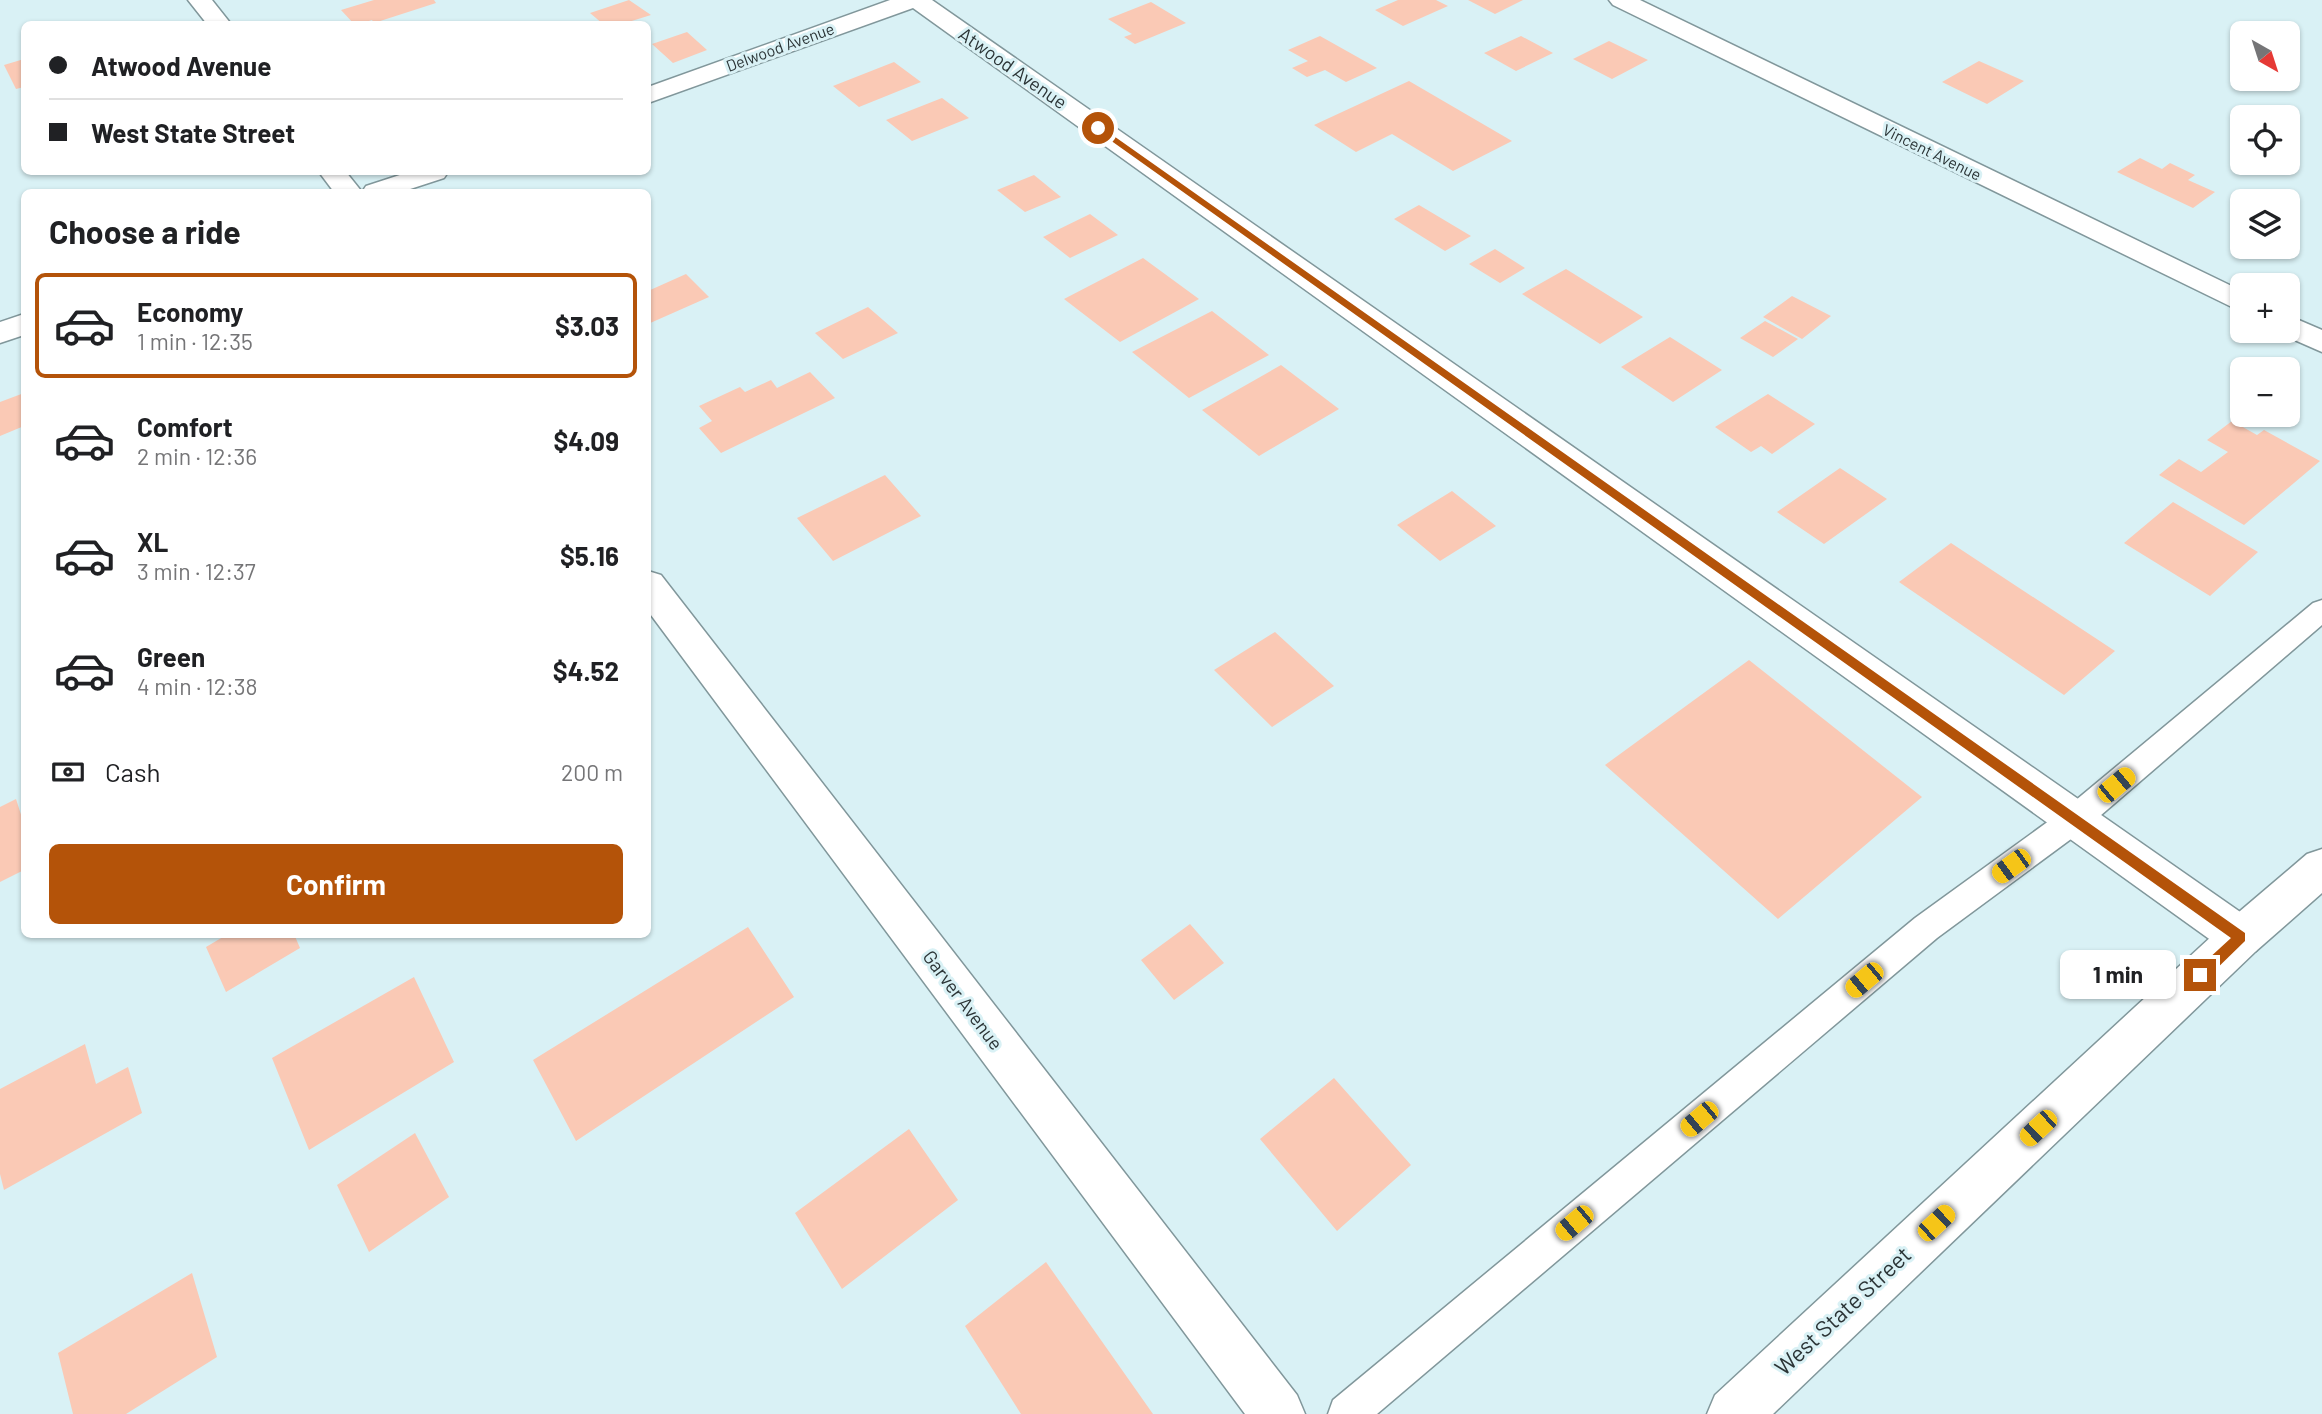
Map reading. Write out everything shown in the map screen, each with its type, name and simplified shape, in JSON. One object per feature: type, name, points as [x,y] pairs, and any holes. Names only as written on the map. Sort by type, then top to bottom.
[{"type":"street","points":[[200,0],[217,21]]},
{"type":"street","name":"Delwood Avenue","points":[[651,94],[914,0]]},
{"type":"street","name":"Atwood Avenue","points":[[914,0],[2241,937]]},
{"type":"street","name":"Vincent Avenue","points":[[1621,0],[2230,297]]},
{"type":"street","points":[[334,175],[346,189]]},
{"type":"street","points":[[385,189],[425,175]]},
{"type":"street","points":[[0,334],[21,325]]},
{"type":"street","points":[[2300,331],[2322,342]]},
{"type":"street","name":"Garver Avenue","points":[[651,590],[1278,1414]]},
{"type":"street","name":"West State Street","points":[[1734,1414],[2241,937],[2322,867]]},
{"type":"lane","points":[[1347,1414],[1926,928],[2075,819],[2322,610]]},
{"type":"building","points":[[374,0],[434,0],[436,3],[380,21],[351,21],[341,10]]},
{"type":"building","points":[[629,0],[651,15],[632,21],[599,21],[590,13]]},
{"type":"building","points":[[1398,0],[1436,0],[1448,6],[1403,26],[1375,10]]},
{"type":"building","points":[[1468,0],[1523,0],[1495,14]]},
{"type":"building","points":[[1151,2],[1186,23],[1135,44],[1124,37],[1132,34],[1108,19]]},
{"type":"building","points":[[687,32],[707,50],[673,63],[652,44]]},
{"type":"building","points":[[1320,36],[1377,68],[1346,82],[1325,70],[1307,77],[1292,68],[1308,61],[1288,50]]},
{"type":"building","points":[[1521,36],[1553,53],[1516,71],[1484,53]]},
{"type":"building","points":[[1609,41],[1648,60],[1612,79],[1573,59]]},
{"type":"building","points":[[21,60],[21,88],[16,89],[4,65]]},
{"type":"building","points":[[1979,61],[2024,81],[1987,104],[1942,82]]},
{"type":"building","points":[[894,62],[921,82],[859,107],[833,86]]},
{"type":"building","points":[[1409,81],[1512,141],[1453,171],[1392,134],[1356,152],[1314,125]]},
{"type":"building","points":[[942,98],[969,118],[912,141],[886,120]]},
{"type":"building","points":[[2140,158],[2162,169],[2170,163],[2195,175],[2188,180],[2215,192],[2193,208],[2117,172]]},
{"type":"building","points":[[1034,175],[1061,197],[1025,212],[997,190]]},
{"type":"building","points":[[1419,205],[1471,236],[1445,251],[1394,219]]},
{"type":"building","points":[[1090,214],[1118,235],[1070,258],[1043,237]]},
{"type":"building","points":[[1495,249],[1525,268],[1500,283],[1469,264]]},
{"type":"building","points":[[1143,258],[1199,299],[1120,342],[1064,299]]},
{"type":"building","points":[[1566,269],[1643,317],[1600,344],[1522,294]]},
{"type":"building","points":[[686,274],[709,297],[651,323],[651,290]]},
{"type":"building","points":[[1792,296],[1831,316],[1802,339],[1763,317]]},
{"type":"building","points":[[868,307],[898,333],[843,359],[815,333]]},
{"type":"building","points":[[1212,311],[1269,355],[1189,398],[1132,352]]},
{"type":"building","points":[[1765,321],[1798,339],[1773,357],[1740,338]]},
{"type":"building","points":[[1670,337],[1722,370],[1673,402],[1621,367]]},
{"type":"building","points":[[1281,365],[1339,409],[1259,456],[1202,410]]},
{"type":"building","points":[[810,372],[835,398],[721,453],[699,428],[712,421],[699,406],[740,387],[745,392],[771,380],[777,388]]},
{"type":"building","points":[[21,394],[21,427],[0,436],[0,402]]},
{"type":"building","points":[[1768,394],[1815,424],[1772,454],[1761,446],[1751,452],[1715,427]]},
{"type":"building","points":[[2230,423],[2230,427],[2243,427],[2257,435],[2264,430],[2320,461],[2244,525],[2159,475],[2179,459],[2201,472],[2228,452],[2207,440]]},
{"type":"building","points":[[1840,468],[1887,499],[1824,544],[1777,512]]},
{"type":"building","points":[[885,475],[921,516],[833,561],[797,518]]},
{"type":"building","points":[[1452,491],[1496,526],[1440,561],[1397,525]]},
{"type":"building","points":[[2173,502],[2258,552],[2210,596],[2124,543]]},
{"type":"building","points":[[1951,543],[2115,651],[2064,695],[1899,582]]},
{"type":"building","points":[[1275,632],[1334,686],[1272,727],[1214,670]]},
{"type":"building","points":[[1749,660],[1922,797],[1778,919],[1605,765]]},
{"type":"building","points":[[16,799],[21,815],[21,872],[0,882],[0,807]]},
{"type":"building","points":[[1190,924],[1224,963],[1174,1000],[1141,960]]},
{"type":"building","points":[[748,927],[794,997],[576,1141],[533,1060]]},
{"type":"building","points":[[221,938],[296,938],[300,948],[226,992],[206,947]]},
{"type":"building","points":[[414,977],[454,1062],[309,1150],[272,1058]]},
{"type":"building","points":[[85,1044],[96,1084],[128,1067],[142,1113],[4,1190],[0,1174],[0,1089]]},
{"type":"building","points":[[1334,1078],[1411,1165],[1337,1231],[1260,1139]]},
{"type":"building","points":[[909,1129],[958,1200],[842,1289],[795,1213]]},
{"type":"building","points":[[415,1133],[449,1197],[369,1252],[337,1185]]},
{"type":"building","points":[[1046,1262],[1153,1414],[1021,1414],[965,1326]]},
{"type":"building","points":[[192,1273],[217,1357],[126,1414],[73,1414],[58,1353]]},
{"type":"route","points":[[1098,128],[2241,937],[2200,975]]}]
